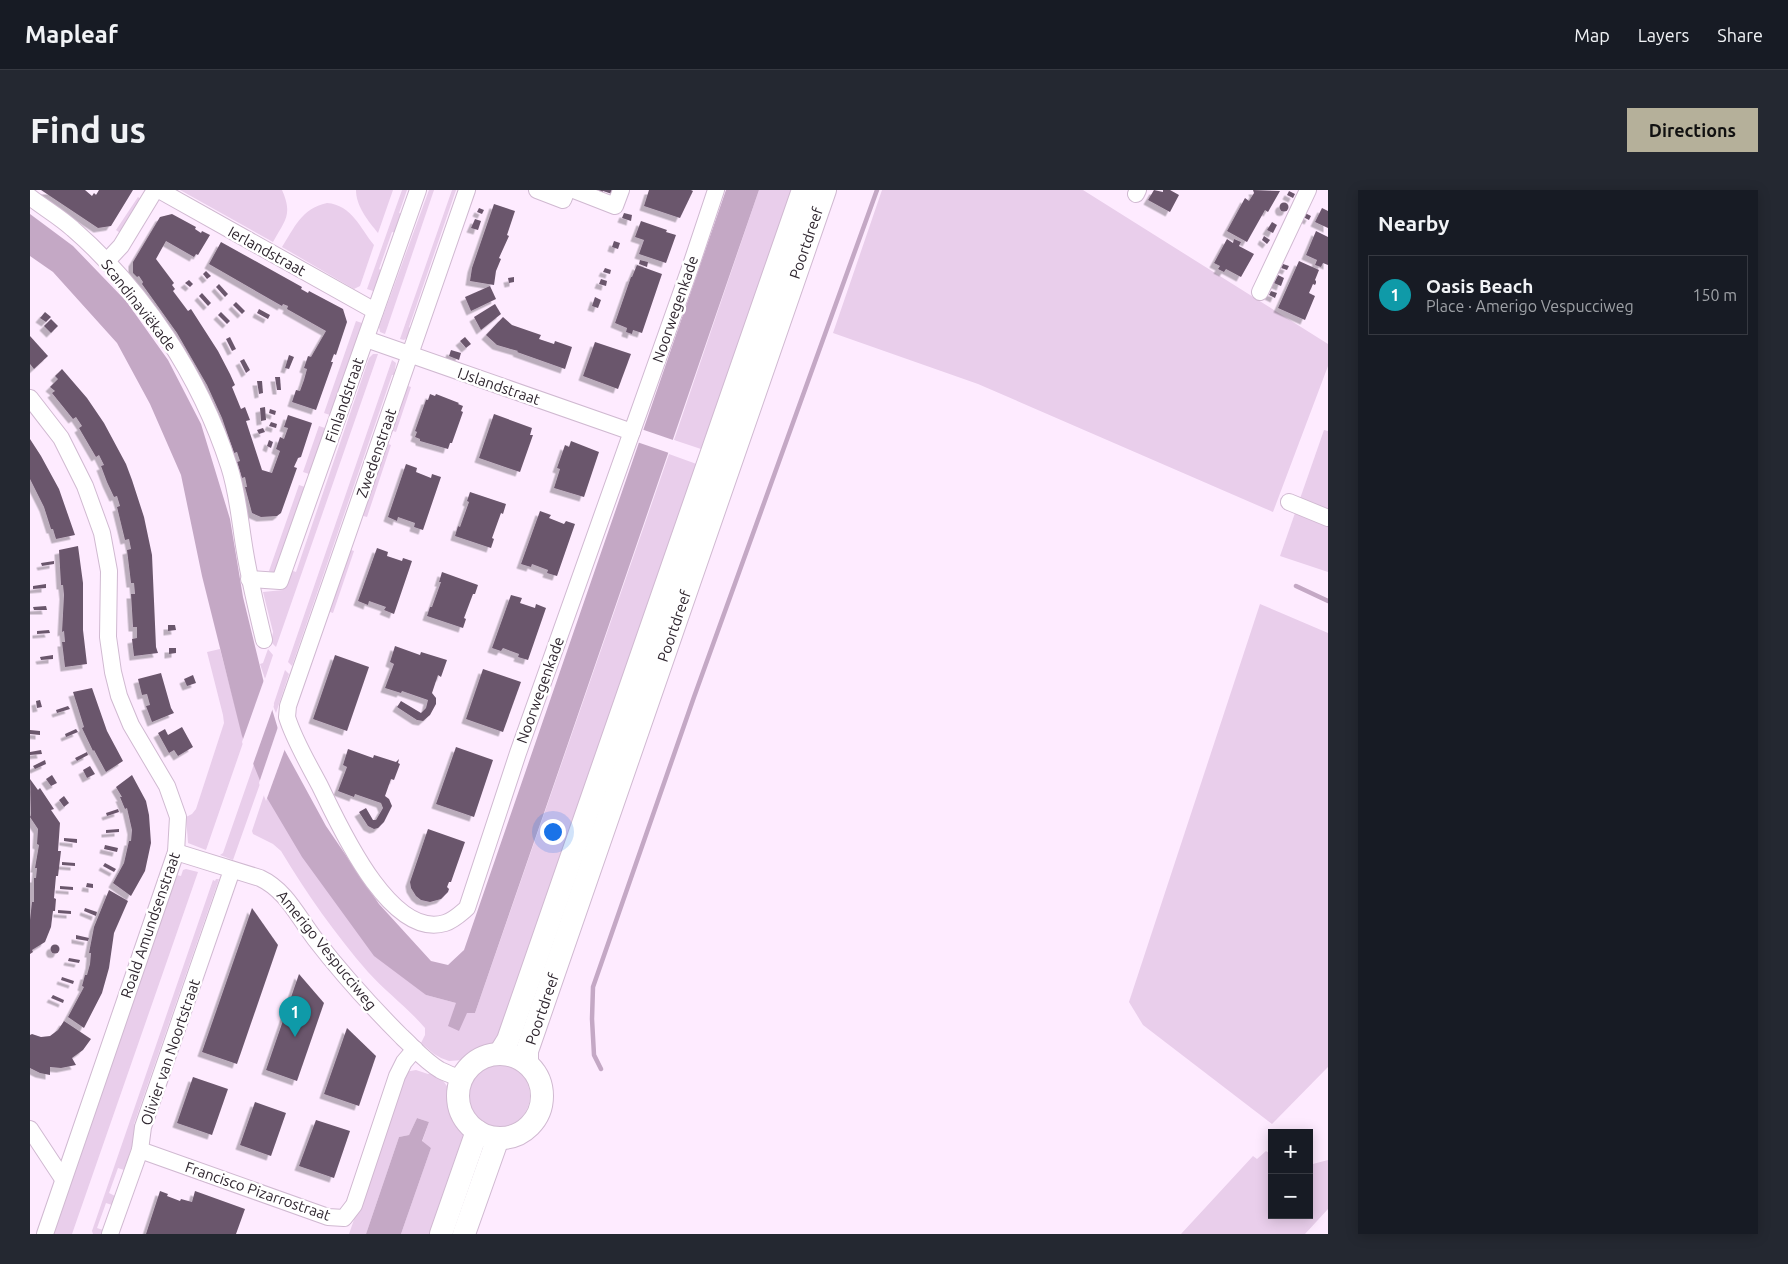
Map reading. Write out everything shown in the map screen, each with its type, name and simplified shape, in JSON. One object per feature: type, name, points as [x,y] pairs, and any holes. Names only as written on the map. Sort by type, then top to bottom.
[{"type":"main road","name":"Poortdreef","points":[[722,456],[803,190]]},
{"type":"main road","name":"Poortdreef","points":[[527,1063],[527,1051],[713,482],[825,190]]},
{"type":"main road","name":"Poortdreef","points":[[500,1053],[508,1040],[713,482]]},
{"type":"main road","points":[[500,1053],[519,1058],[527,1063],[538,1078],[541,1086],[542,1096],[538,1113],[533,1122],[517,1134],[487,1135],[468,1124],[461,1114],[458,1090],[461,1079],[470,1065],[476,1060],[500,1053]]},
{"type":"main road","points":[[441,1234],[487,1135]]},
{"type":"main road","points":[[464,1234],[487,1135]]},
{"type":"street","name":"Finlandstraat","points":[[249,579],[280,581],[418,190]]},
{"type":"street","name":"Zwedenstraat","points":[[287,717],[288,706],[467,190]]},
{"type":"street","points":[[537,190],[564,200],[567,190]]},
{"type":"street","points":[[574,190],[615,206],[621,190]]},
{"type":"street","name":"Noorwegenkade","points":[[287,717],[340,828],[382,894],[399,910],[419,922],[432,925],[445,923],[457,917],[467,908],[518,753],[716,190]]},
{"type":"street","points":[[1260,292],[1308,190]]},
{"type":"street","name":"Ierlandstraat","points":[[155,192],[375,311]]},
{"type":"street","points":[[107,261],[121,246],[155,192]]},
{"type":"street","name":"Scandinaviëkade","points":[[30,198],[72,228],[107,261],[137,297],[176,352],[212,419],[234,484],[249,579],[264,640]]},
{"type":"street","name":"IJslandstraat","points":[[366,339],[632,432]]},
{"type":"street","name":"Roald Amundsenstraat","points":[[30,398],[61,438],[85,486],[102,533],[109,571],[108,637],[117,688],[131,725],[167,786],[178,817],[176,852],[45,1234]]},
{"type":"street","points":[[1289,502],[1328,518]]},
{"type":"street","name":"Amerigo Vespucciweg","points":[[176,852],[272,883],[314,938],[374,1009],[439,1070],[461,1079]]},
{"type":"street","name":"Olivier van Noortstraat","points":[[110,1234],[140,1150],[143,1126],[232,870]]},
{"type":"street","name":"Francisco Pizarrostraat","points":[[140,1150],[328,1217],[344,1218],[354,1205],[398,1076],[404,1062],[415,1049]]},
{"type":"street","points":[[30,1129],[63,1179]]},
{"type":"shaded area","points":[[180,190],[282,190],[287,206],[286,217],[273,242]]},
{"type":"shaded area","points":[[356,190],[393,190],[378,233],[360,207]]},
{"type":"shaded area","points":[[402,190],[407,190],[399,213],[403,214],[397,233],[392,232],[379,269],[383,271],[376,292],[367,289]]},
{"type":"shaded area","points":[[429,190],[434,190],[385,334],[380,332],[379,327]]},
{"type":"shaded area","points":[[452,190],[456,190],[409,327],[408,337],[404,340],[400,339]]},
{"type":"shaded area","points":[[726,190],[759,190],[475,1013],[467,1013],[459,1031],[448,1026],[456,1003],[426,995],[374,956],[302,857],[267,798],[242,736],[202,576],[181,475],[150,404],[117,343],[53,272],[30,256],[30,214],[73,246],[126,301],[168,360],[201,424],[230,519],[243,597],[263,679],[284,749],[326,826],[379,904],[431,961],[448,965],[464,950]]},
{"type":"shaded area","points":[[759,190],[797,190],[707,451],[674,440]]},
{"type":"shaded area","points":[[882,190],[1083,190],[1328,344],[1328,366],[1273,512],[978,384],[833,333]]},
{"type":"shaded area","points":[[138,197],[142,200],[120,233],[116,230]]},
{"type":"shaded area","points":[[327,203],[343,208],[355,218],[374,245],[360,286],[354,289],[282,247],[305,214]]},
{"type":"shaded area","points":[[356,321],[365,324],[333,416],[324,413]]},
{"type":"shaded area","points":[[373,354],[378,354],[276,647],[271,642],[273,632],[263,592],[283,590],[290,570],[296,572],[369,358]]},
{"type":"shaded area","points":[[392,360],[396,363],[394,375],[392,375],[292,666],[288,662]]},
{"type":"shaded area","points":[[405,385],[411,387],[396,432],[390,430]]},
{"type":"shaded area","points":[[319,426],[328,429],[312,475],[303,472]]},
{"type":"shaded area","points":[[1324,430],[1328,431],[1328,572],[1280,556]]},
{"type":"shaded area","points":[[385,443],[391,445],[367,517],[360,515]]},
{"type":"shaded area","points":[[669,454],[702,466],[505,1031],[490,1049],[463,1060],[449,1061],[434,1054],[421,1043],[425,1035],[425,1028],[356,958],[322,913],[281,851],[273,844],[253,834],[252,831],[265,792],[426,995],[456,1003],[467,1013],[475,1013]]},
{"type":"shaded area","points":[[299,485],[308,488],[278,574],[269,571]]},
{"type":"shaded area","points":[[348,549],[354,551],[333,613],[327,611]]},
{"type":"shaded area","points":[[1260,604],[1328,633],[1328,1067],[1272,1124],[1143,1025],[1129,1002]]},
{"type":"shaded area","points":[[220,649],[244,740],[206,850],[188,843],[186,817],[196,809],[224,723],[207,652]]},
{"type":"shaded area","points":[[268,649],[273,655],[265,679],[260,664],[263,663]]},
{"type":"shaded area","points":[[285,670],[289,674],[276,713],[273,706]]},
{"type":"shaded area","points":[[254,764],[261,781],[233,860],[220,855],[223,853]]},
{"type":"shaded area","points":[[183,870],[198,872],[72,1234],[51,1234],[176,875],[181,876]]},
{"type":"shaded area","points":[[219,879],[134,1124],[139,1126],[124,1170],[118,1168],[109,1193],[115,1196],[112,1205],[106,1203],[97,1228],[103,1230],[102,1234],[93,1234],[92,1231],[213,880],[215,881]]},
{"type":"shaded area","points":[[493,1065],[505,1065],[521,1074],[528,1084],[530,1096],[528,1108],[521,1118],[505,1127],[493,1127],[482,1122],[473,1113],[468,1102],[468,1090],[473,1079],[482,1070]]},
{"type":"shaded area","points":[[416,1070],[428,1074],[431,1073],[444,1082],[449,1089],[454,1114],[464,1136],[435,1234],[401,1234],[431,1148],[422,1142],[429,1122],[417,1118],[409,1135],[399,1137],[366,1234],[349,1234],[405,1072]]},
{"type":"shaded area","points":[[417,1118],[429,1122],[422,1141],[431,1148],[401,1234],[366,1234],[399,1137],[409,1135]]},
{"type":"shaded area","points":[[1266,1151],[1268,1152],[1268,1219],[1313,1219],[1313,1164],[1328,1160],[1328,1209],[1305,1234],[1181,1234],[1253,1156],[1257,1159]]},
{"type":"pier","points":[[641,429],[676,441],[672,454],[637,442]]},
{"type":"pier","points":[[265,677],[274,705],[252,767],[242,742]]},
{"type":"pier","points":[[279,724],[286,746],[266,801],[259,783]]},
{"type":"building","points":[[41,190],[85,190],[92,196],[94,193],[96,195],[99,190],[133,190],[111,226],[98,228]]},
{"type":"building","points":[[593,190],[613,190],[612,194],[603,191],[602,194]]},
{"type":"building","points":[[649,190],[693,191],[680,218],[644,206]]},
{"type":"building","points":[[1154,190],[1163,192],[1163,190],[1170,190],[1179,195],[1170,212],[1148,200]]},
{"type":"building","points":[[1253,190],[1280,191],[1268,212],[1265,210],[1247,242],[1227,231],[1245,198],[1249,201],[1254,193]]},
{"type":"building","points":[[1289,191],[1295,194],[1293,198],[1287,195]]},
{"type":"building","points":[[1284,203],[1288,207],[1284,211],[1280,207]]},
{"type":"building","points":[[494,204],[515,211],[507,235],[509,236],[499,258],[501,259],[496,271],[494,285],[470,281],[472,268]]},
{"type":"building","points":[[479,208],[484,210],[482,214],[477,212]]},
{"type":"building","points":[[1322,208],[1328,211],[1328,228],[1315,222]]},
{"type":"building","points":[[624,213],[632,215],[631,221],[622,218]]},
{"type":"building","points":[[1305,213],[1311,216],[1309,220],[1303,217]]},
{"type":"building","points":[[172,214],[196,227],[195,229],[201,233],[202,231],[210,235],[198,255],[196,254],[194,257],[166,241],[156,259],[174,283],[172,285],[175,289],[173,291],[188,311],[191,309],[218,351],[230,374],[235,385],[232,387],[241,409],[245,407],[250,420],[246,421],[262,470],[272,473],[280,451],[276,449],[280,437],[284,439],[288,428],[284,427],[288,415],[312,423],[301,457],[298,458],[294,467],[297,468],[281,513],[277,516],[261,517],[252,513],[245,487],[247,487],[245,477],[242,478],[237,462],[240,461],[237,452],[234,453],[222,418],[207,385],[177,333],[142,284],[143,282],[139,276],[137,277],[133,273],[133,262],[160,217]]},
{"type":"building","points":[[475,219],[481,221],[478,230],[471,228]]},
{"type":"building","points":[[641,221],[676,235],[666,263],[639,254],[644,240],[635,237]]},
{"type":"building","points":[[1272,222],[1277,225],[1273,233],[1267,230]]},
{"type":"building","points":[[1316,231],[1328,237],[1328,265],[1323,263],[1321,267],[1315,265],[1317,260],[1306,255]]},
{"type":"building","points":[[1264,236],[1270,240],[1267,244],[1262,240]]},
{"type":"building","points":[[1227,239],[1233,243],[1234,239],[1241,242],[1239,246],[1254,254],[1241,277],[1226,269],[1224,272],[1218,269],[1220,266],[1214,263]]},
{"type":"building","points":[[614,241],[620,243],[618,249],[612,247]]},
{"type":"building","points":[[221,242],[302,287],[301,289],[308,293],[309,291],[343,309],[347,322],[336,355],[334,354],[331,362],[333,362],[316,410],[292,402],[296,390],[300,391],[304,380],[307,369],[304,368],[308,356],[311,357],[326,331],[287,309],[288,306],[283,304],[282,306],[209,264]]},
{"type":"building","points":[[640,260],[648,262],[647,267],[639,264]]},
{"type":"building","points":[[1299,261],[1319,270],[1315,280],[1316,283],[1315,285],[1313,284],[1309,293],[1315,296],[1305,320],[1278,308]]},
{"type":"building","points":[[1283,264],[1289,266],[1287,270],[1281,268]]},
{"type":"building","points":[[637,265],[662,274],[642,333],[633,330],[632,334],[626,332],[627,328],[615,323]]},
{"type":"building","points":[[605,268],[611,270],[610,274],[603,272]]},
{"type":"building","points":[[206,271],[211,276],[207,279],[203,274]]},
{"type":"building","points":[[1278,275],[1284,278],[1281,286],[1274,283]]},
{"type":"building","points":[[514,277],[514,282],[509,283],[508,278]]},
{"type":"building","points":[[601,279],[607,281],[606,286],[599,284]]},
{"type":"building","points":[[189,280],[193,284],[190,287],[185,283]]},
{"type":"building","points":[[219,284],[228,294],[225,297],[216,287]]},
{"type":"building","points":[[490,286],[496,299],[471,311],[465,297]]},
{"type":"building","points":[[1271,291],[1277,293],[1275,298],[1269,295]]},
{"type":"building","points":[[202,293],[211,303],[208,306],[199,296]]},
{"type":"building","points":[[595,297],[601,300],[598,308],[592,306]]},
{"type":"building","points":[[236,302],[245,311],[242,314],[233,305]]},
{"type":"building","points":[[495,304],[501,314],[481,330],[474,317]]},
{"type":"building","points":[[259,309],[270,315],[268,319],[257,313]]},
{"type":"building","points":[[45,312],[51,317],[46,322],[40,318]]},
{"type":"building","points":[[221,312],[230,321],[227,324],[218,315]]},
{"type":"building","points":[[503,317],[512,325],[541,335],[539,339],[554,344],[555,341],[572,347],[565,369],[497,345],[486,335]]},
{"type":"building","points":[[51,319],[58,326],[51,333],[44,326]]},
{"type":"building","points":[[30,336],[48,356],[34,369],[30,364]]},
{"type":"building","points":[[230,337],[236,349],[232,351],[226,339]]},
{"type":"building","points":[[465,337],[471,344],[466,348],[460,341]]},
{"type":"building","points":[[595,342],[631,354],[618,389],[583,376]]},
{"type":"building","points":[[451,350],[461,353],[459,360],[449,356]]},
{"type":"building","points":[[289,355],[294,357],[289,369],[285,368]]},
{"type":"building","points":[[244,359],[250,370],[246,373],[240,361]]},
{"type":"building","points":[[62,369],[87,398],[104,423],[126,464],[132,480],[144,517],[152,555],[156,647],[158,653],[134,656],[132,639],[137,638],[137,627],[133,627],[131,594],[135,594],[134,583],[131,583],[127,550],[131,549],[129,539],[125,540],[117,507],[120,506],[117,496],[114,497],[107,482],[101,466],[104,465],[99,455],[96,457],[79,428],[82,426],[76,417],[73,419],[52,393],[55,391],[50,387],[58,379],[55,376]]},
{"type":"building","points":[[275,377],[280,377],[281,390],[277,390]]},
{"type":"building","points":[[257,381],[262,381],[263,393],[259,394]]},
{"type":"building","points":[[430,394],[435,396],[436,394],[463,406],[461,411],[463,412],[448,449],[420,441],[420,439],[415,437],[417,432],[415,431]]},
{"type":"building","points":[[265,407],[266,420],[261,421],[260,408]]},
{"type":"building","points":[[270,409],[276,411],[275,415],[269,413]]},
{"type":"building","points":[[494,414],[532,428],[530,435],[533,435],[520,472],[479,458]]},
{"type":"building","points":[[271,422],[277,424],[276,428],[269,426]]},
{"type":"building","points":[[263,428],[265,432],[259,434],[257,430]]},
{"type":"building","points":[[30,439],[59,489],[75,535],[56,539],[53,529],[51,529],[44,507],[30,479]]},
{"type":"building","points":[[269,440],[273,442],[271,448],[267,446]]},
{"type":"building","points":[[571,441],[599,452],[584,497],[554,488],[560,469],[557,468],[565,445],[569,447]]},
{"type":"building","points":[[406,464],[417,468],[416,472],[431,478],[432,474],[441,477],[423,530],[414,527],[415,523],[398,517],[397,521],[388,517]]},
{"type":"building","points":[[470,492],[506,504],[492,538],[494,539],[491,548],[455,536],[469,502],[467,501]]},
{"type":"building","points":[[540,511],[551,515],[549,518],[564,524],[566,521],[575,524],[557,576],[547,573],[548,570],[532,564],[531,567],[521,564]]},
{"type":"building","points":[[78,546],[83,583],[83,630],[87,664],[65,667],[62,642],[65,642],[64,631],[62,632],[64,595],[63,585],[61,585],[59,550]]},
{"type":"building","points":[[377,548],[388,552],[387,556],[402,561],[403,558],[412,561],[394,614],[384,610],[386,607],[369,601],[368,605],[358,601]]},
{"type":"building","points":[[54,561],[54,564],[42,566],[41,563]]},
{"type":"building","points":[[442,572],[478,585],[464,618],[466,619],[463,628],[427,616],[441,582],[439,582]]},
{"type":"building","points":[[46,584],[46,588],[33,589],[33,586]]},
{"type":"building","points":[[511,595],[522,598],[520,603],[535,608],[536,604],[546,608],[528,660],[518,657],[519,654],[503,648],[501,651],[492,648]]},
{"type":"building","points":[[46,606],[47,610],[34,610],[33,607]]},
{"type":"building","points":[[168,625],[175,625],[176,630],[168,631]]},
{"type":"building","points":[[49,630],[50,633],[37,634],[37,631]]},
{"type":"building","points":[[395,646],[420,655],[421,652],[447,660],[441,677],[438,675],[432,693],[436,698],[436,704],[430,715],[423,721],[417,720],[397,707],[401,701],[421,713],[426,708],[428,700],[402,691],[401,693],[385,688],[394,664],[390,662]]},
{"type":"building","points":[[169,648],[176,648],[176,653],[169,654]]},
{"type":"building","points":[[53,655],[53,659],[41,660],[40,657]]},
{"type":"building","points":[[335,655],[369,667],[347,731],[313,719]]},
{"type":"building","points":[[483,669],[521,682],[503,732],[466,719]]},
{"type":"building","points":[[161,673],[174,713],[152,722],[146,706],[150,705],[147,694],[142,695],[138,679]]},
{"type":"building","points":[[193,675],[196,683],[187,686],[184,679]]},
{"type":"building","points":[[92,688],[107,731],[123,761],[106,772],[82,728],[84,727],[73,692]]},
{"type":"building","points":[[40,700],[42,707],[37,708],[36,701]]},
{"type":"building","points":[[68,706],[70,709],[57,713],[56,710]]},
{"type":"building","points":[[182,727],[193,747],[178,756],[174,750],[169,753],[158,733],[165,729],[168,735]]},
{"type":"building","points":[[76,729],[78,732],[66,737],[65,734]]},
{"type":"building","points":[[30,730],[40,731],[40,735],[30,734]]},
{"type":"building","points":[[456,747],[493,760],[474,817],[436,804]]},
{"type":"building","points":[[348,749],[373,758],[374,755],[396,762],[399,759],[398,763],[400,764],[394,780],[391,779],[385,796],[389,799],[392,806],[384,822],[378,828],[374,829],[368,826],[359,812],[366,808],[373,820],[376,820],[383,808],[381,803],[355,794],[354,797],[338,791],[347,767],[343,765]]},
{"type":"building","points":[[41,750],[42,754],[30,755],[30,752]]},
{"type":"building","points":[[87,752],[88,755],[77,761],[75,758]]},
{"type":"building","points":[[45,760],[46,764],[35,769],[33,766]]},
{"type":"building","points":[[90,766],[95,774],[87,778],[83,770]]},
{"type":"building","points":[[52,775],[57,783],[51,786],[46,779]]},
{"type":"building","points":[[132,775],[146,801],[151,843],[145,871],[131,896],[113,883],[124,863],[129,841],[131,841],[132,830],[127,808],[125,809],[120,797],[122,797],[116,787]]},
{"type":"building","points":[[30,779],[38,790],[40,788],[54,809],[51,810],[60,823],[58,851],[61,851],[58,876],[56,876],[55,911],[53,911],[51,927],[45,942],[32,950],[33,952],[30,954],[30,920],[32,902],[34,902],[34,878],[36,878],[37,868],[35,868],[39,845],[37,844],[38,829],[30,817]]},
{"type":"building","points":[[64,796],[69,803],[64,807],[59,800]]},
{"type":"building","points":[[118,809],[119,812],[107,816],[106,813]]},
{"type":"building","points":[[119,829],[119,832],[106,833],[106,830]]},
{"type":"building","points":[[428,829],[465,842],[451,882],[449,882],[447,887],[449,889],[448,892],[441,899],[430,902],[421,900],[416,896],[410,882]]},
{"type":"building","points":[[64,838],[77,839],[77,843],[64,841]]},
{"type":"building","points":[[105,845],[118,848],[117,852],[104,849]]},
{"type":"building","points":[[62,862],[75,863],[75,866],[62,865]]},
{"type":"building","points":[[105,863],[116,869],[114,872],[103,866]]},
{"type":"building","points":[[87,883],[93,884],[93,888],[86,887]]},
{"type":"building","points":[[60,886],[73,887],[73,890],[60,889]]},
{"type":"building","points":[[109,890],[128,901],[114,933],[109,968],[102,993],[84,1028],[68,1017],[84,987],[82,986],[90,964],[91,953],[89,953],[94,927]]},
{"type":"building","points":[[85,908],[97,912],[96,916],[84,911]]},
{"type":"building","points":[[252,908],[278,945],[237,1064],[202,1052]]},
{"type":"building","points":[[58,910],[71,911],[71,914],[58,913]]},
{"type":"building","points":[[76,935],[89,938],[88,941],[76,939]]},
{"type":"building","points":[[55,945],[59,949],[55,953],[51,949]]},
{"type":"building","points":[[69,958],[80,960],[79,963],[68,961]]},
{"type":"building","points":[[299,974],[324,1003],[297,1081],[266,1070]]},
{"type":"building","points":[[62,977],[74,981],[73,984],[61,980]]},
{"type":"building","points":[[53,995],[64,1000],[63,1003],[51,998]]},
{"type":"building","points":[[64,1021],[91,1039],[83,1050],[72,1058],[76,1065],[61,1068],[50,1067],[50,1075],[30,1068],[30,1035],[50,1036],[58,1030]]},
{"type":"building","points":[[347,1028],[376,1056],[359,1106],[324,1094]]},
{"type":"building","points":[[193,1077],[228,1089],[212,1135],[177,1123]]},
{"type":"building","points":[[255,1102],[286,1113],[271,1156],[240,1145]]},
{"type":"building","points":[[316,1120],[350,1131],[334,1178],[299,1166]]},
{"type":"building","points":[[160,1191],[180,1201],[181,1199],[192,1202],[195,1191],[245,1209],[236,1234],[146,1234]]},
{"type":"waterway","points":[[601,1069],[594,1055],[593,987],[694,697],[877,190]]},
{"type":"waterway","points":[[1296,586],[1328,601]]},
{"type":"place","name":"Oasis Beach","points":[[295,1037]]}]
